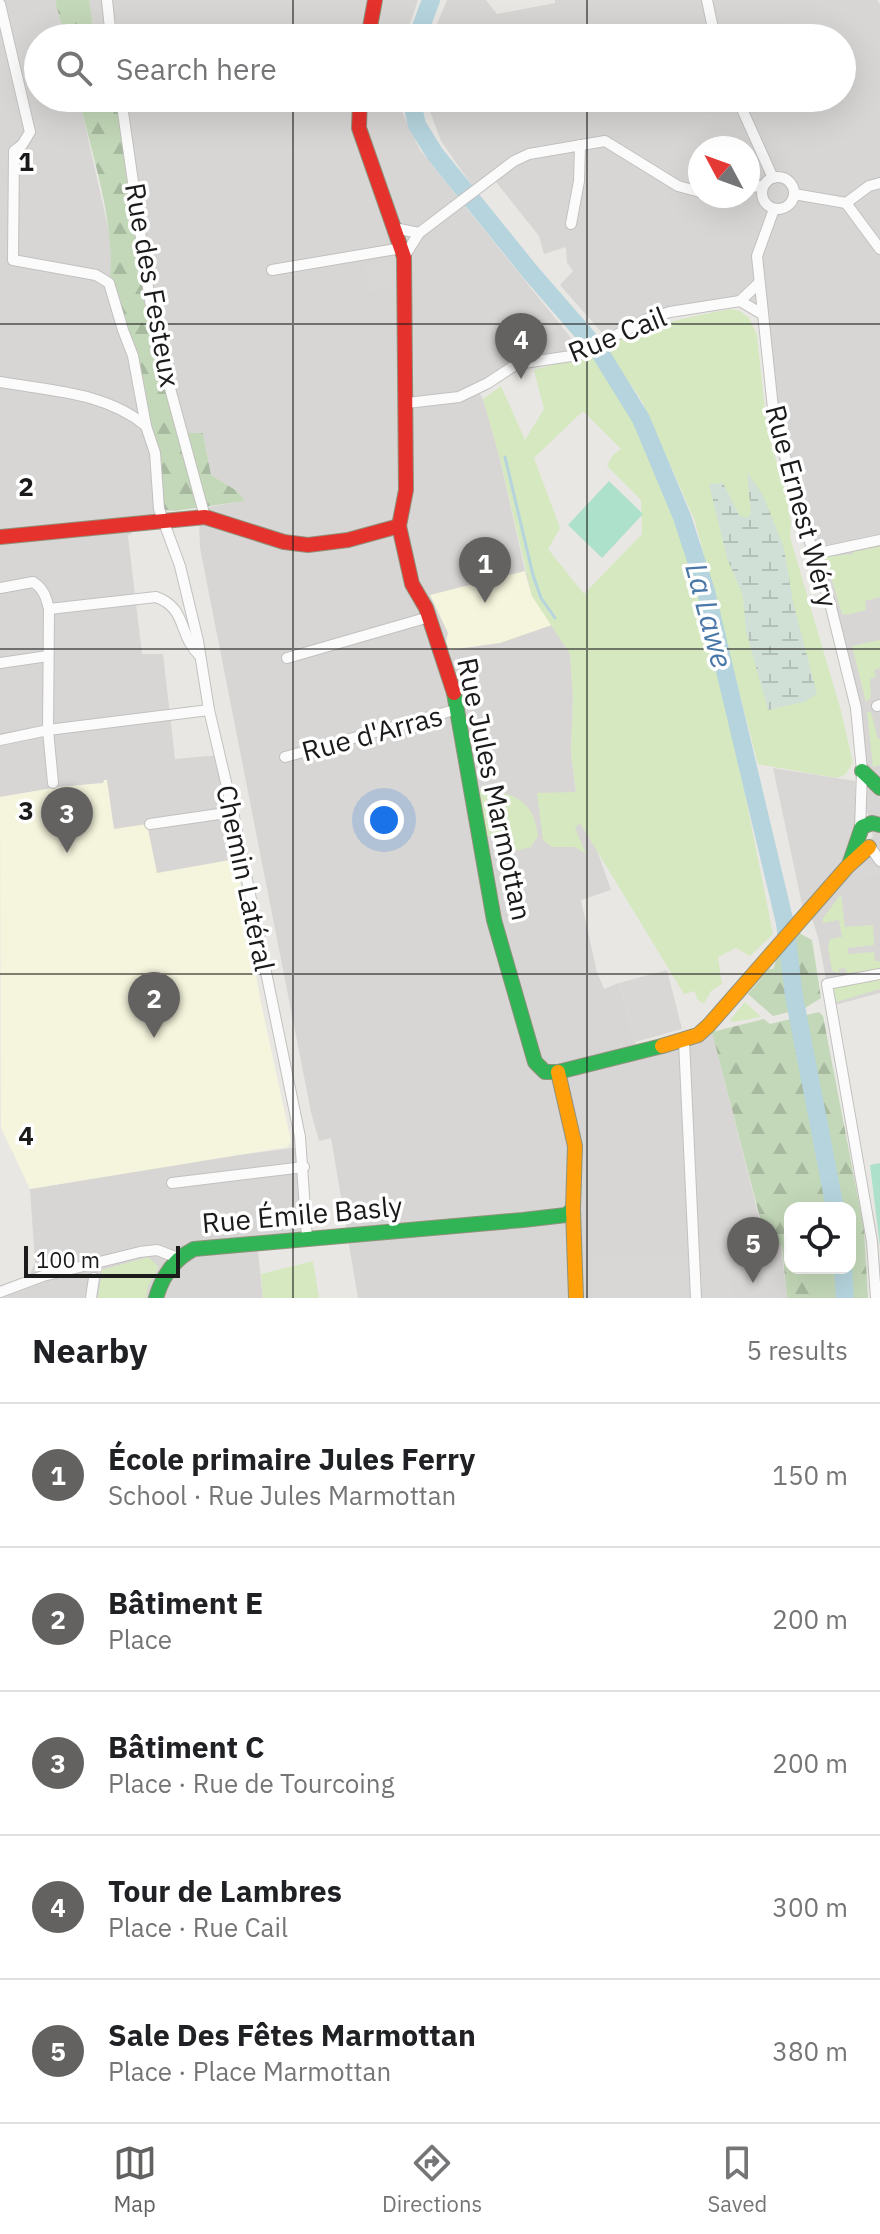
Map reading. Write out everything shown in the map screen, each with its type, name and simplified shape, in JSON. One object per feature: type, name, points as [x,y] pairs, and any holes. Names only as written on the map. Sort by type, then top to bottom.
[{"type":"street","points":[[107,0],[110,24]]},
{"type":"street","points":[[371,24],[375,0]]},
{"type":"street","points":[[707,0],[712,24]]},
{"type":"street","name":"Chemin Latéral","points":[[0,4],[24,106]]},
{"type":"street","name":"Chemin Latéral","points":[[25,112],[30,132],[14,151],[13,260],[96,275],[109,283],[133,356],[146,426],[155,453],[159,509],[180,566],[198,641],[209,710],[300,1137],[307,1238]]},
{"type":"street","name":"Rue des Festeux","points":[[123,112],[150,301],[205,517]]},
{"type":"street","name":"Rue Jules Marmottan","points":[[360,112],[359,128],[403,253],[406,490],[399,526],[412,584],[429,617],[453,685],[494,920],[535,1062],[545,1072],[558,1072]]},
{"type":"street","points":[[743,112],[773,178]]},
{"type":"street","points":[[272,270],[403,253],[419,233],[521,157],[580,145],[605,141],[678,186],[688,189]]},
{"type":"street","points":[[571,224],[582,163],[580,145]]},
{"type":"street","points":[[760,186],[773,178],[788,180],[794,194]]},
{"type":"street","points":[[846,203],[869,186],[880,183]]},
{"type":"street","points":[[763,186],[762,197],[768,207],[774,209],[785,208],[794,194]]},
{"type":"street","points":[[794,194],[846,203],[880,249]]},
{"type":"street","name":"Rue Ernest Wéry","points":[[774,209],[757,256],[774,418],[848,674],[856,708],[862,771],[860,804],[871,825]]},
{"type":"street","points":[[394,228],[419,233]]},
{"type":"street","points":[[759,283],[740,301],[762,314]]},
{"type":"street","name":"Rue Cail","points":[[407,403],[459,397],[478,389],[517,364],[583,352],[658,315],[740,301]]},
{"type":"street","points":[[0,382],[95,398],[129,412],[146,426]]},
{"type":"street","points":[[0,537],[205,517],[292,544],[322,545],[399,526]]},
{"type":"street","points":[[814,554],[880,540]]},
{"type":"street","points":[[0,588],[33,582],[46,597],[49,609],[48,730],[53,783]]},
{"type":"street","points":[[49,609],[156,597],[177,609],[192,648],[199,655]]},
{"type":"street","points":[[287,658],[429,617]]},
{"type":"street","points":[[0,663],[48,656]]},
{"type":"street","name":"Rue d'Arras","points":[[285,757],[458,709]]},
{"type":"street","points":[[0,740],[48,730],[209,710]]},
{"type":"street","points":[[862,771],[880,788]]},
{"type":"street","points":[[150,824],[233,812]]},
{"type":"street","points":[[871,825],[862,842],[873,846],[880,861]]},
{"type":"street","points":[[848,866],[871,825]]},
{"type":"street","points":[[576,1298],[573,1129],[558,1072],[698,1035],[848,866],[873,846]]},
{"type":"street","points":[[876,1298],[872,1242],[827,984],[880,974]]},
{"type":"street","points":[[684,1041],[696,1298]]},
{"type":"street","points":[[172,1183],[304,1167]]},
{"type":"street","name":"Rue Émile Basly","points":[[523,1220],[557,1209],[567,1201],[573,1190]]},
{"type":"street","name":"Rue Émile Basly","points":[[0,1292],[43,1276],[140,1252],[157,1250],[178,1258],[200,1248],[523,1220],[566,1215],[573,1209]]},
{"type":"street","name":"Rue Émile Basly","points":[[523,1220],[558,1224],[569,1237],[574,1253]]},
{"type":"street","points":[[156,1298],[178,1258]]},
{"type":"street","points":[[91,1298],[94,1278]]},
{"type":"shaded area","points":[[0,0],[55,0],[61,24],[24,24],[24,112],[82,112],[109,232],[113,260],[109,283],[133,356],[159,509],[128,536],[142,654],[163,654],[175,759],[219,755],[242,856],[157,874],[114,829],[104,783],[0,797]]},
{"type":"shaded area","points":[[89,0],[418,0],[410,24],[93,24]]},
{"type":"shaded area","points":[[447,0],[486,0],[497,14],[555,3],[555,0],[877,0],[880,4],[880,993],[831,1006],[818,937],[809,910],[873,836],[865,804],[856,708],[774,418],[762,314],[741,302],[670,312],[615,335],[603,334],[560,285],[573,271],[567,263],[566,247],[544,254],[539,236],[492,177],[475,190],[441,141],[430,112],[856,112],[856,24],[437,24]]},
{"type":"shaded area","points":[[123,112],[402,112],[420,150],[579,348],[578,355],[522,363],[478,389],[500,459],[525,571],[570,654],[573,696],[571,753],[580,822],[597,850],[611,890],[581,900],[597,972],[604,989],[619,983],[638,1052],[712,1031],[766,1245],[781,1246],[787,1298],[358,1298],[331,1138],[319,1141],[311,1112],[200,548],[199,522],[203,508],[244,501],[237,491],[211,475],[203,433],[183,433],[165,370]]},
{"type":"shaded area","points":[[389,261],[394,288],[369,292],[365,265]]},
{"type":"shaded area","points":[[525,571],[532,596],[552,625],[500,643],[449,650],[446,641],[448,633],[430,595]]},
{"type":"shaded area","points":[[773,768],[855,781],[855,833],[844,864],[803,909]]},
{"type":"shaded area","points":[[107,780],[114,829],[147,824],[157,873],[236,859],[261,1003],[291,1141],[288,1147],[30,1189],[1,1128],[0,797],[103,783]]},
{"type":"shaded area","points":[[878,865],[880,876],[852,879],[855,867]]},
{"type":"shaded area","points":[[667,970],[682,1029],[635,1042],[619,983]]},
{"type":"shaded area","points":[[301,1147],[307,1238],[257,1243],[263,1298],[0,1298],[0,1292],[26,1282],[35,1263],[30,1189],[213,1158]]},
{"type":"shaded area","points":[[730,1255],[733,1298],[592,1298],[590,1257]]},
{"type":"green space","points":[[55,0],[89,0],[93,24],[61,24]]},
{"type":"green space","points":[[82,112],[123,112],[150,301],[183,433],[203,433],[211,475],[237,491],[245,501],[174,511],[159,509],[155,453],[109,283],[110,239]]},
{"type":"green space","points":[[731,309],[749,318],[757,335],[767,429],[786,494],[790,537],[841,711],[853,763],[845,775],[836,778],[758,764],[695,521],[642,401],[604,346],[650,328]]},
{"type":"green space","points":[[592,354],[643,432],[700,593],[737,754],[773,934],[750,956],[736,948],[718,957],[722,984],[711,991],[704,1004],[697,999],[695,991],[684,994],[580,823],[575,828],[586,854],[575,847],[552,847],[543,840],[537,793],[576,792],[571,753],[573,696],[570,654],[532,596],[483,399],[501,386],[525,440],[544,409],[534,370]],"holes":[[[583,411],[621,449],[612,456],[607,466],[641,500],[642,534],[584,594],[548,549],[560,528],[534,458]]]},
{"type":"green space","points":[[747,472],[763,495],[784,548],[793,602],[817,694],[804,702],[768,710],[746,631],[743,596],[727,558],[709,484],[723,483],[739,515],[747,518],[751,513]]},
{"type":"green space","points":[[609,481],[643,514],[602,558],[568,525]]},
{"type":"green space","points":[[880,546],[880,597],[865,601],[866,610],[842,614],[825,557],[853,554],[853,551]]},
{"type":"green space","points":[[880,640],[880,668],[874,670],[876,677],[870,679],[871,697],[866,702],[852,646]]},
{"type":"green space","points":[[867,712],[871,712],[880,739],[880,765],[873,767]]},
{"type":"green space","points":[[500,787],[497,792],[521,801],[531,812],[538,836],[531,847],[508,850],[496,838],[486,836],[478,791]]},
{"type":"green space","points":[[841,894],[845,927],[873,925],[874,945],[848,948],[848,954],[874,952],[875,961],[880,961],[880,969],[847,973],[845,968],[839,969],[839,973],[832,971],[828,946],[830,939],[842,937],[839,920],[823,923],[823,918]]},
{"type":"green space","points":[[799,933],[812,940],[821,998],[805,1008],[773,1016],[748,994],[769,969],[773,969],[777,958]]},
{"type":"green space","points":[[880,977],[880,989],[833,1003],[829,984]]},
{"type":"green space","points":[[745,1002],[761,1017],[730,1020]]},
{"type":"green space","points":[[819,1012],[823,1016],[864,1229],[868,1298],[787,1298],[785,1274],[856,1274],[856,1202],[784,1202],[784,1267],[782,1246],[767,1245],[712,1032],[764,1019],[770,1024]]},
{"type":"green space","points":[[880,1163],[880,1246],[870,1165]]},
{"type":"green space","points":[[148,1257],[159,1267],[148,1286],[146,1298],[98,1298],[102,1270]]},
{"type":"green space","points":[[313,1261],[319,1298],[263,1298],[261,1274]]},
{"type":"waterway","name":"La Lawe","points":[[422,24],[431,0]]},
{"type":"waterway","name":"La Lawe","points":[[414,112],[417,125],[435,154],[599,351],[641,419],[682,517],[706,591],[785,923],[794,996],[834,1202]]},
{"type":"waterway","points":[[505,457],[533,575],[541,598],[555,618]]},
{"type":"waterway","name":"La Lawe","points":[[843,1274],[845,1298]]},
{"type":"traffic: fast","points":[[454,693],[494,920],[535,1062],[545,1072],[558,1072],[662,1046]]},
{"type":"traffic: fast","points":[[862,771],[880,788]]},
{"type":"traffic: fast","points":[[850,862],[862,827],[872,823],[880,825]]},
{"type":"traffic: fast","points":[[156,1298],[170,1269],[194,1249],[523,1220],[566,1215],[573,1209]]},
{"type":"traffic: slow","points":[[662,1046],[698,1035],[709,1025],[848,866],[869,847]]},
{"type":"traffic: slow","points":[[558,1072],[575,1146],[573,1209],[576,1298]]},
{"type":"traffic: jam","points":[[371,24],[375,0]]},
{"type":"traffic: jam","points":[[360,112],[359,128],[404,257],[406,490],[399,526],[412,584],[426,608],[454,693]]},
{"type":"traffic: jam","points":[[0,537],[205,517],[284,542],[308,545],[348,540],[399,526]]},
{"type":"place","name":"Tour de Lambres","points":[[521,379]]},
{"type":"place","name":"École primaire Jules Ferry","points":[[485,603]]},
{"type":"place","name":"Bâtiment C","points":[[67,853]]},
{"type":"place","name":"Bâtiment E","points":[[154,1038]]},
{"type":"place","name":"Sale Des Fêtes Marmottan","points":[[753,1283]]}]
